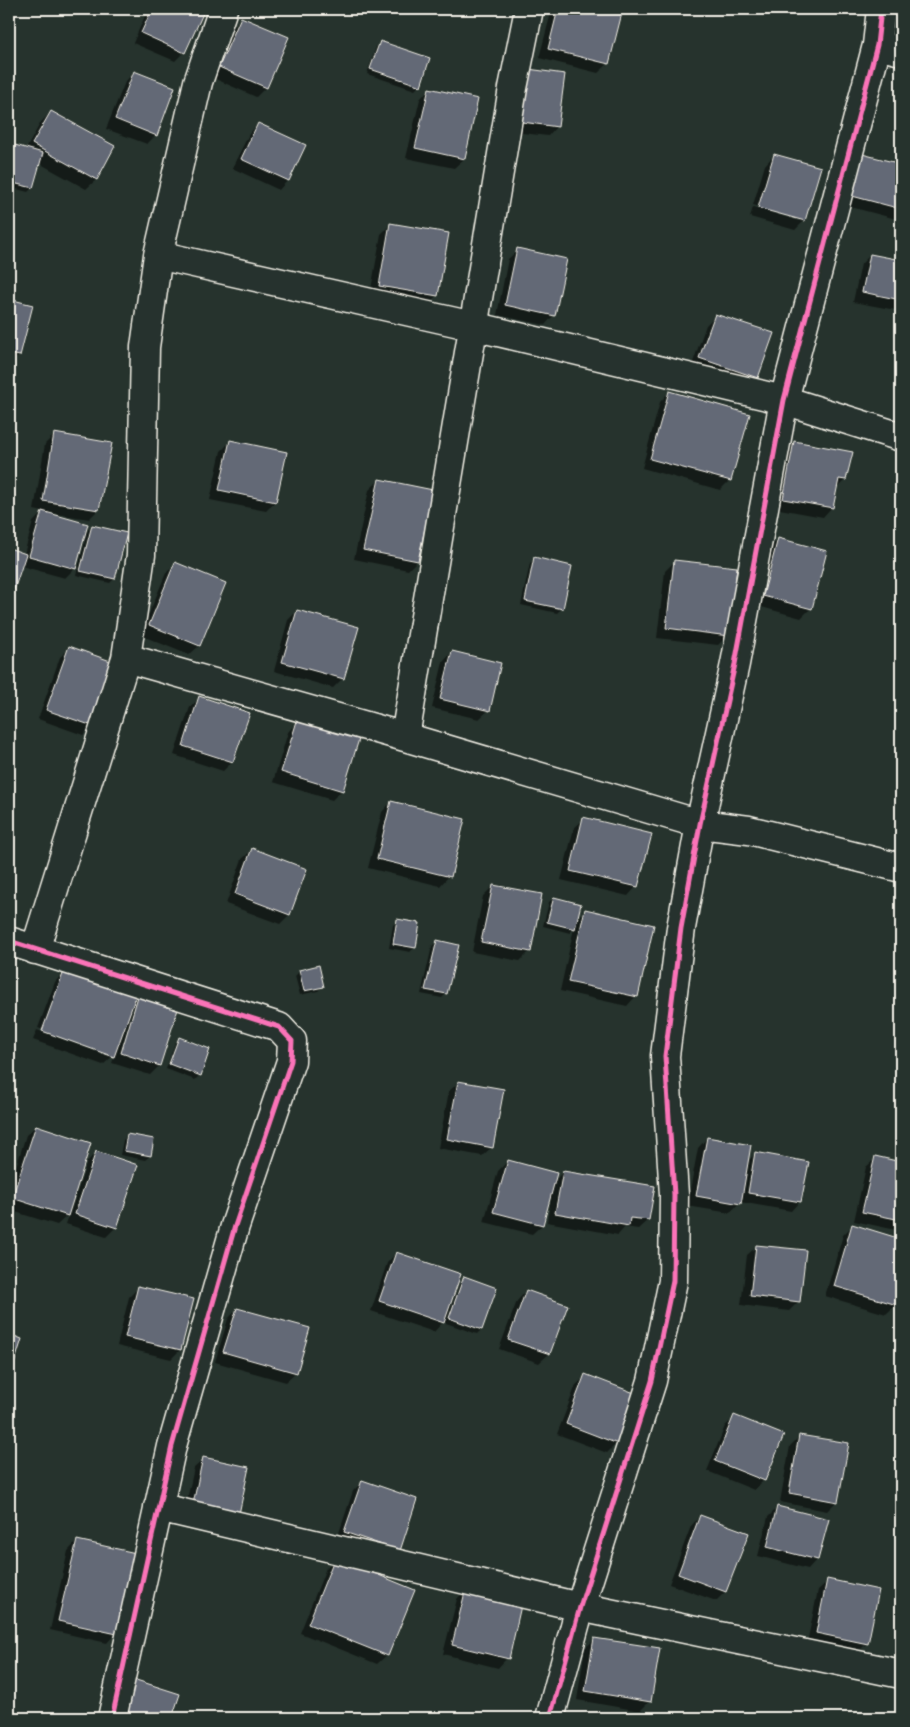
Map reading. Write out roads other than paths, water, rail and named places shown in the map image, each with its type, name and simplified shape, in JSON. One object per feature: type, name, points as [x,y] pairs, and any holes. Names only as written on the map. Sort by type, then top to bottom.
[{"type":"street","points":[[35,950],[126,658],[141,555],[145,347],[158,255],[198,82],[223,9]]},
{"type":"street","points":[[405,737],[513,88],[529,9]]},
{"type":"street","points":[[550,1718],[580,1607],[652,1381],[673,1281],[674,1195],[665,1056],[681,928],[784,400],[889,48],[881,9]]},
{"type":"street","points":[[158,255],[473,326],[784,400],[901,437]]},
{"type":"street","points":[[126,658],[405,737],[700,824],[749,830],[901,868]]},
{"type":"street","points":[[9,941],[279,1027],[292,1041],[291,1061],[232,1236],[172,1446],[112,1718]]},
{"type":"street","points":[[158,1508],[580,1607],[901,1674]]}]
